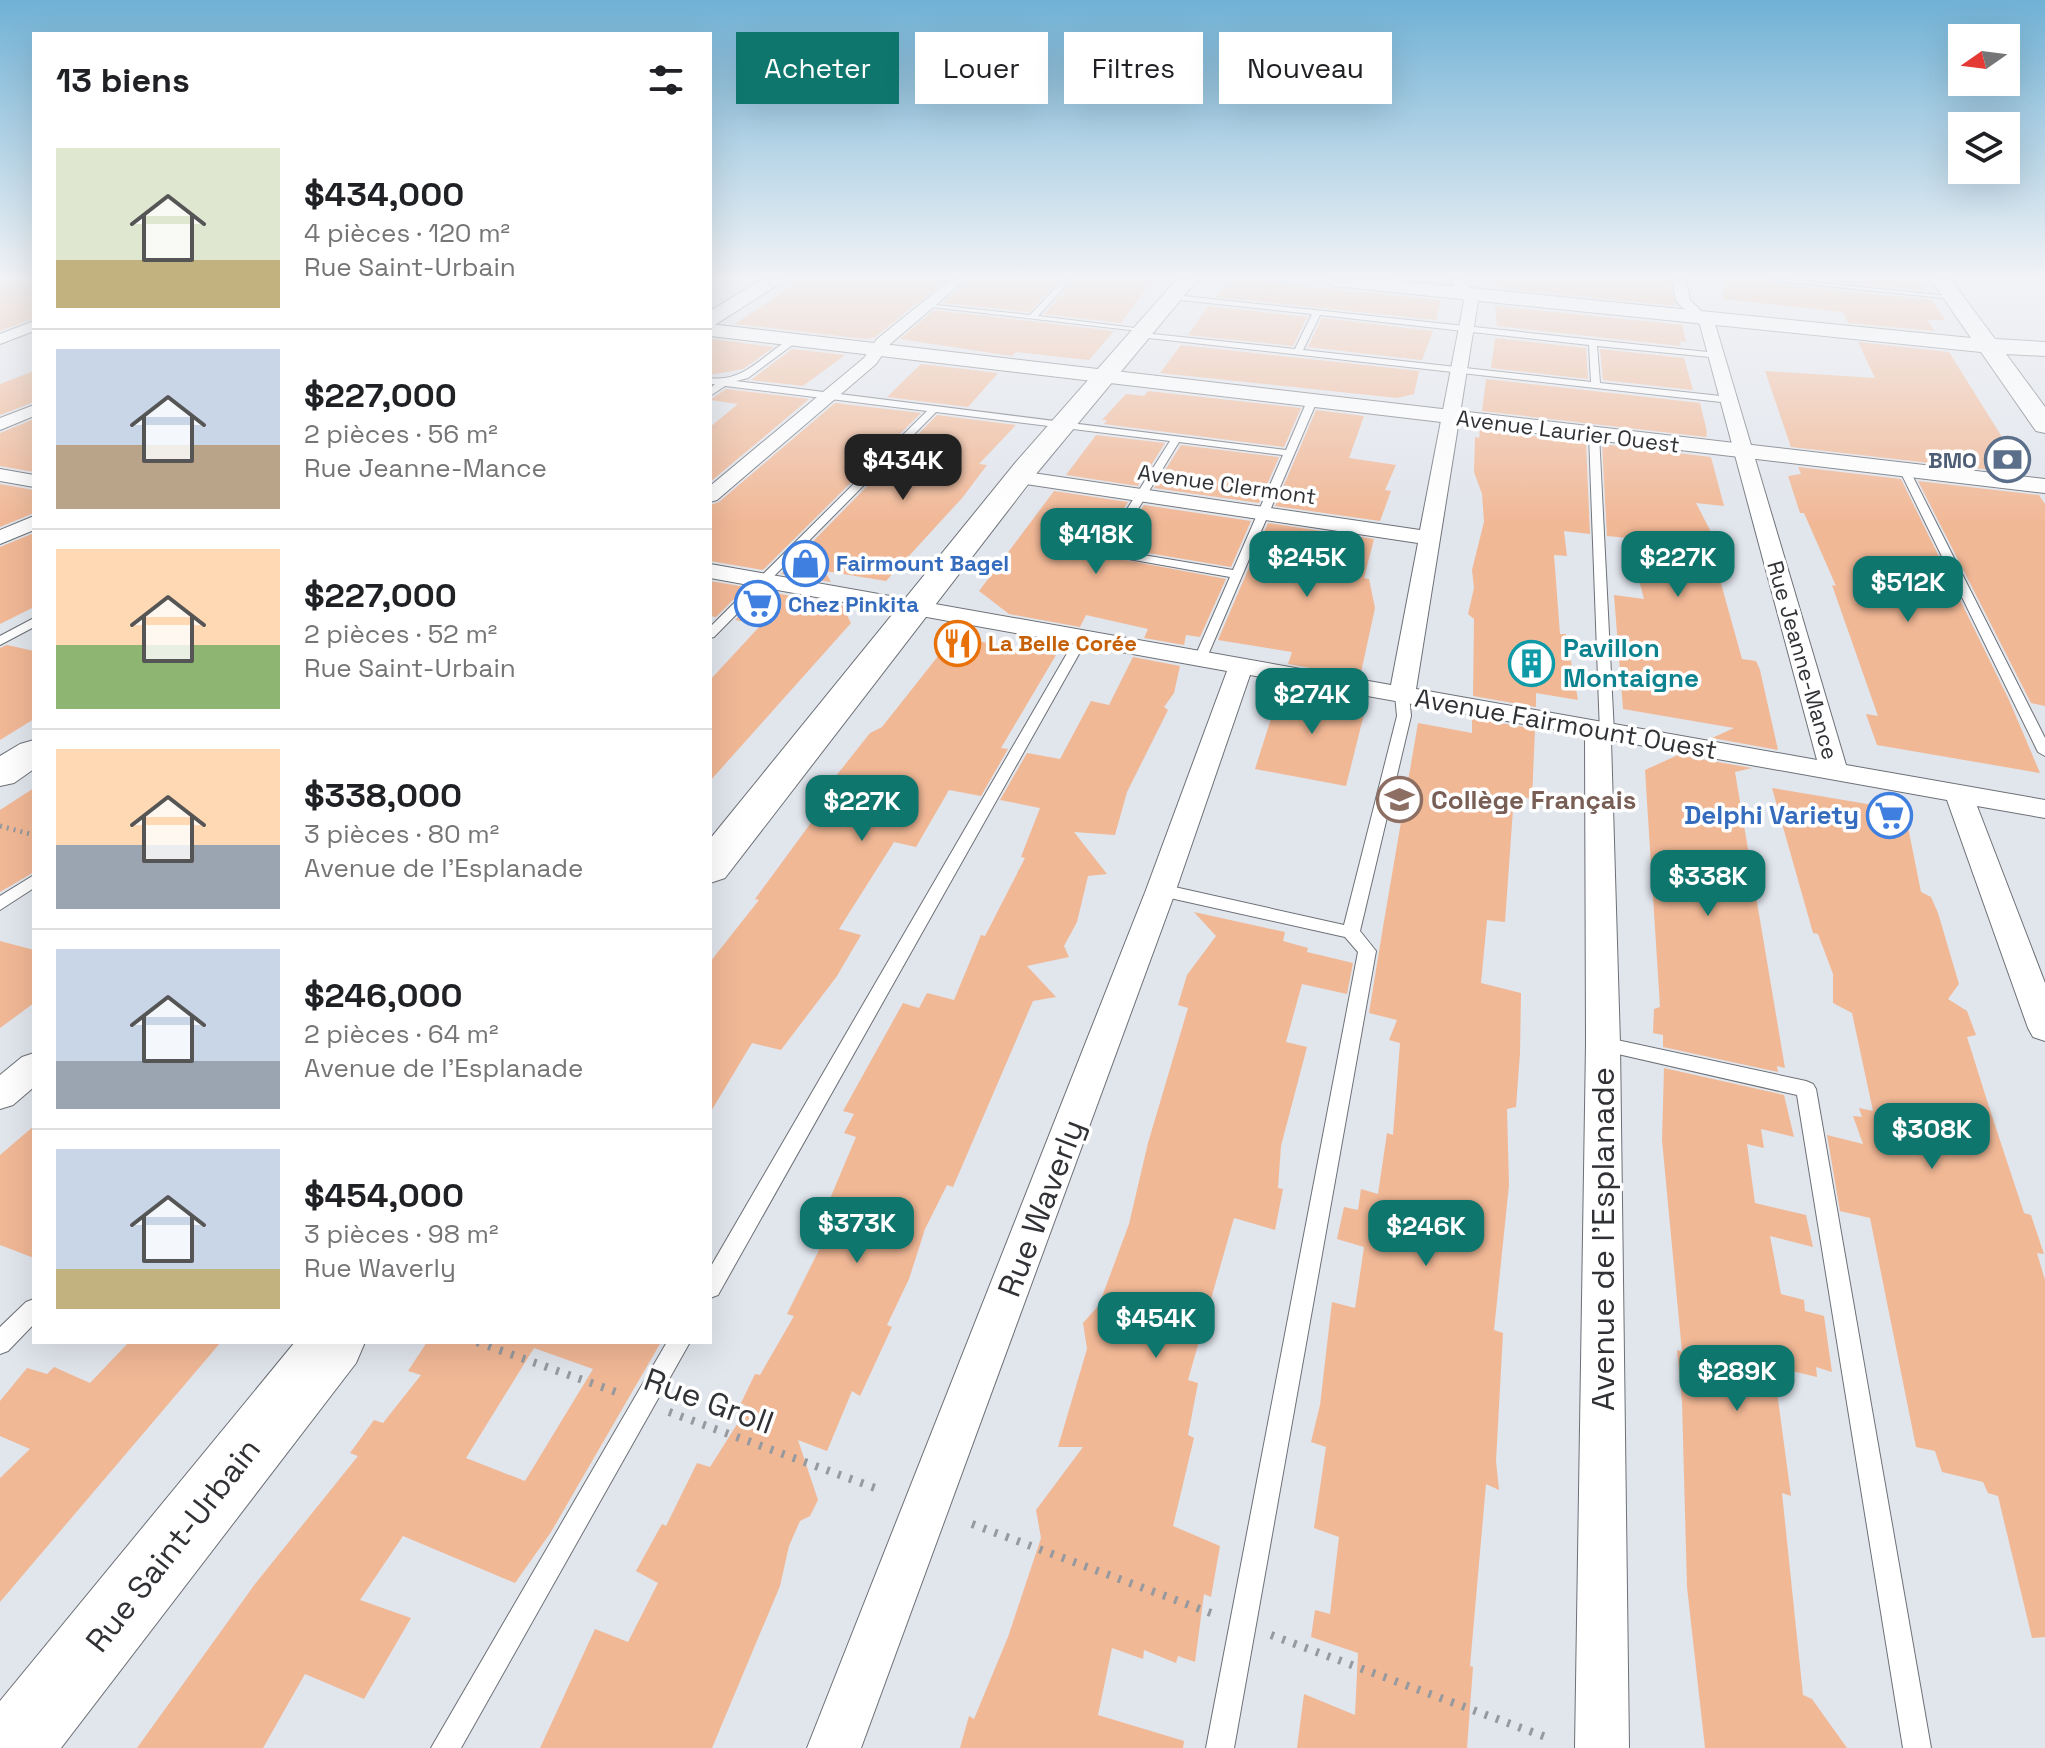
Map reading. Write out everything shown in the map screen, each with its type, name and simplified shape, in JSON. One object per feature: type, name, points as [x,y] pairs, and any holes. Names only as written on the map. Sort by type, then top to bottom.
[{"type":"main road","points":[[712,865],[1019,477],[1120,362]]},
{"type":"main road","points":[[2002,362],[2037,402],[2045,425]]},
{"type":"main road","points":[[0,774],[32,753]]},
{"type":"main road","name":"Rue Saint-Urbain","points":[[12,1748],[332,1344]]},
{"type":"street","points":[[712,494],[867,362]]},
{"type":"street","name":"Avenue Laurier Ouest","points":[[965,362],[2045,486]]},
{"type":"street","points":[[1402,695],[1460,362]]},
{"type":"street","name":"Rue Jeanne-Mance","points":[[1719,362],[1834,772]]},
{"type":"street","points":[[0,425],[29,415]]},
{"type":"street","points":[[0,475],[32,481]]},
{"type":"street","name":"Avenue Clermont","points":[[1019,477],[1429,538]]},
{"type":"street","points":[[0,538],[32,523]]},
{"type":"street","name":"Avenue Fairmount Ouest","points":[[712,571],[2045,809]]},
{"type":"street","name":"Rue Waverly","points":[[834,1748],[1161,890],[1241,666]]},
{"type":"street","name":"Avenue de l'Esplanade","points":[[1602,732],[1602,1748]]},
{"type":"street","points":[[1959,794],[2045,1028]]},
{"type":"street","points":[[0,1095],[32,1069]]},
{"type":"lane","points":[[712,391],[724,382],[745,376],[764,362]]},
{"type":"lane","points":[[1388,362],[1730,400]]},
{"type":"lane","points":[[1594,362],[1596,385]]},
{"type":"lane","points":[[712,381],[1290,453]]},
{"type":"lane","points":[[1200,659],[1312,401]]},
{"type":"lane","points":[[712,632],[934,409]]},
{"type":"lane","points":[[1594,434],[1602,732]]},
{"type":"lane","points":[[1176,439],[1106,552],[1235,574]]},
{"type":"lane","points":[[1904,469],[2045,752]]},
{"type":"lane","points":[[0,641],[32,623]]},
{"type":"lane","points":[[712,1285],[1082,638]]},
{"type":"lane","points":[[1351,932],[1404,716],[1402,695]]},
{"type":"lane","points":[[0,904],[32,881]]},
{"type":"lane","points":[[1161,890],[1351,932],[1367,951],[1220,1748]]},
{"type":"lane","points":[[1603,1044],[1806,1089],[1917,1748]]},
{"type":"lane","points":[[0,1343],[32,1311]]},
{"type":"lane","points":[[445,1748],[678,1344]]},
{"type":"path","points":[[0,826],[32,834]]},
{"type":"path","name":"Rue Groll","points":[[483,1344],[878,1489]]},
{"type":"building","points":[[712,362],[753,362],[743,369],[712,375]]},
{"type":"building","points":[[775,362],[836,362],[803,386],[751,380]]},
{"type":"building","points":[[1169,362],[1333,362],[1419,371],[1414,394],[1397,398],[1160,373]]},
{"type":"building","points":[[1492,362],[1587,362],[1588,379],[1491,368]]},
{"type":"building","points":[[1601,362],[1685,362],[1693,390],[1603,380]]},
{"type":"building","points":[[1867,362],[1955,362],[2025,474],[1791,447],[1765,371],[1875,378]]},
{"type":"building","points":[[921,364],[998,373],[968,407],[887,397]]},
{"type":"building","points":[[32,372],[32,403],[0,415],[0,384]]},
{"type":"building","points":[[1486,379],[1700,403],[1706,437],[1482,411]]},
{"type":"building","points":[[726,389],[809,399],[712,480],[712,425],[738,404],[712,399]]},
{"type":"building","points":[[1148,391],[1301,408],[1284,447],[1104,424],[1107,420],[1102,420],[1126,394],[1144,396]]},
{"type":"building","points":[[835,403],[921,413],[763,570],[712,561],[712,504],[719,502]]},
{"type":"building","points":[[1316,410],[1364,416],[1349,458],[1396,465],[1385,490],[1391,491],[1380,521],[1275,506]]},
{"type":"building","points":[[937,415],[1016,425],[979,464],[987,465],[963,497],[886,581],[825,571],[831,582],[781,574]]},
{"type":"building","points":[[32,420],[32,472],[0,466],[0,433]]},
{"type":"building","points":[[1480,430],[1586,442],[1590,534],[1564,531],[1567,556],[1554,555],[1560,634],[1566,634],[1578,700],[1536,693],[1536,707],[1473,696],[1474,619],[1468,614],[1474,588],[1472,570],[1484,522],[1482,494],[1474,472],[1475,437],[1479,438]]},
{"type":"building","points":[[1096,435],[1165,443],[1138,486],[1066,475]]},
{"type":"building","points":[[1602,444],[1711,457],[1724,506],[1696,503],[1711,532],[1707,533],[1742,659],[1756,661],[1760,670],[1778,750],[1712,738],[1734,728],[1623,709],[1614,595],[1644,599],[1628,538],[1607,536]]},
{"type":"building","points":[[1181,445],[1279,457],[1259,503],[1154,488]]},
{"type":"building","points":[[1798,467],[1901,479],[2009,700],[2040,773],[1877,745],[1866,714],[1878,716],[1832,585],[1836,586],[1804,513],[1800,513],[1788,476],[1801,474]]},
{"type":"building","points":[[1918,481],[2039,495],[2045,504],[2045,706],[2031,703]]},
{"type":"building","points":[[0,484],[32,490],[32,514],[0,527]]},
{"type":"building","points":[[1054,491],[1128,502],[1097,550],[1099,555],[1226,579],[1200,637],[1186,635],[1184,645],[1144,638],[1148,629],[1086,615],[1080,627],[1009,614],[979,591]]},
{"type":"building","points":[[1144,505],[1251,521],[1231,567],[1118,548]]},
{"type":"building","points":[[1268,523],[1374,539],[1364,578],[1369,579],[1375,608],[1360,677],[1288,664],[1292,652],[1218,640]]},
{"type":"building","points":[[32,534],[32,608],[0,624],[0,547]]},
{"type":"building","points":[[712,581],[746,587],[716,617],[712,616]]},
{"type":"building","points":[[764,591],[842,605],[851,623],[712,779],[712,678],[761,625],[735,620]]},
{"type":"building","points":[[960,638],[1056,655],[1001,748],[1008,749],[981,796],[949,790],[916,847],[894,842],[839,929],[861,935],[837,976],[781,1050],[752,1043],[712,1110],[712,959],[759,900],[755,899],[827,801],[821,799],[836,776],[870,733],[882,727],[950,641]]},
{"type":"building","points":[[7,645],[32,651],[32,720],[0,740],[0,648]]},
{"type":"building","points":[[1133,657],[1180,666],[1174,693],[1164,707],[1168,710],[1127,792],[1115,835],[1074,832],[1107,874],[1088,876],[1077,922],[1064,946],[1069,957],[1027,966],[1056,997],[1033,1001],[953,1187],[947,1185],[925,1229],[909,1279],[887,1325],[892,1327],[860,1396],[852,1391],[827,1451],[798,1440],[818,1500],[810,1516],[800,1521],[789,1546],[780,1586],[712,1748],[540,1748],[595,1629],[628,1642],[658,1583],[636,1571],[662,1524],[666,1526],[697,1463],[710,1467],[748,1407],[741,1403],[755,1374],[760,1375],[794,1316],[787,1314],[842,1204],[829,1201],[856,1137],[844,1133],[854,1114],[843,1111],[903,1003],[919,1008],[927,993],[954,1000],[981,935],[985,936],[1025,858],[1021,857],[1040,808],[1000,800],[1027,753],[1060,759],[1091,701],[1109,705]]},
{"type":"building","points":[[1282,684],[1356,697],[1353,712],[1364,714],[1346,786],[1255,769]]},
{"type":"building","points":[[1472,718],[1535,729],[1532,799],[1514,795],[1505,922],[1487,920],[1481,983],[1521,993],[1520,1053],[1516,1107],[1507,1109],[1509,1185],[1494,1330],[1503,1333],[1496,1461],[1499,1490],[1486,1484],[1470,1666],[1473,1667],[1467,1748],[1297,1748],[1304,1694],[1355,1715],[1358,1653],[1311,1637],[1315,1610],[1330,1614],[1339,1537],[1314,1528],[1326,1447],[1311,1442],[1320,1405],[1332,1302],[1355,1308],[1364,1247],[1337,1239],[1344,1207],[1358,1210],[1361,1189],[1378,1194],[1387,1133],[1393,1135],[1400,1043],[1389,1040],[1397,1020],[1369,1013],[1383,927],[1418,723],[1472,733]]},
{"type":"building","points":[[1678,755],[1752,768],[1735,772],[1785,1068],[1777,1066],[1778,1072],[1663,1047],[1663,1035],[1653,1033],[1654,1009],[1660,1007],[1645,770]]},
{"type":"building","points":[[1772,788],[1891,808],[1906,817],[1921,892],[1931,897],[1938,913],[1959,984],[1948,999],[1967,1011],[1976,1035],[1967,1037],[1990,1110],[2024,1213],[2031,1215],[2044,1254],[2037,1253],[2045,1280],[2045,1637],[2032,1638],[1998,1496],[1988,1493],[1983,1482],[1942,1472],[1935,1451],[1916,1447],[1870,1218],[1840,1211],[1827,1135],[1863,1144],[1853,1116],[1862,1117],[1859,1108],[1873,1111],[1852,1013],[1833,1003],[1833,974],[1818,934],[1813,933]]},
{"type":"building","points":[[32,789],[32,873],[0,892],[0,810]]},
{"type":"building","points":[[1194,912],[1285,932],[1283,941],[1308,948],[1307,952],[1353,963],[1347,994],[1302,984],[1286,1042],[1307,1047],[1281,1146],[1278,1188],[1283,1189],[1275,1230],[1234,1218],[1188,1380],[1198,1383],[1188,1435],[1194,1438],[1173,1526],[1220,1546],[1211,1597],[1204,1594],[1195,1662],[1178,1656],[1176,1663],[1144,1650],[1143,1659],[1112,1648],[1098,1715],[1184,1741],[1183,1748],[960,1748],[969,1716],[974,1719],[1008,1637],[1041,1538],[1036,1510],[1083,1447],[1058,1447],[1087,1349],[1083,1323],[1099,1305],[1129,1224],[1148,1143],[1188,1008],[1178,1005],[1187,975],[1216,936]]},
{"type":"building","points":[[0,941],[32,949],[32,1004],[0,1028]]},
{"type":"building","points":[[1664,1068],[1784,1095],[1794,1137],[1761,1129],[1764,1148],[1747,1144],[1755,1203],[1806,1215],[1813,1247],[1770,1236],[1781,1294],[1804,1300],[1805,1311],[1824,1316],[1832,1372],[1816,1367],[1817,1377],[1792,1371],[1795,1382],[1775,1377],[1791,1496],[1782,1493],[1803,1695],[1812,1699],[1847,1748],[1705,1748],[1687,1587],[1682,1402],[1677,1350],[1682,1352],[1662,1140]]},
{"type":"building","points":[[32,1128],[32,1257],[0,1245],[0,1155]]},
{"type":"building","points":[[127,1344],[219,1344],[0,1602],[0,1478],[30,1449],[0,1436],[0,1401],[27,1368],[47,1374],[54,1367],[90,1383]]},
{"type":"building","points":[[426,1344],[660,1344],[551,1532],[515,1583],[403,1536],[360,1600],[411,1618],[364,1699],[305,1674],[263,1748],[137,1748],[255,1584],[358,1456],[350,1453],[374,1420],[383,1423],[421,1375],[408,1371]],"holes":[[[534,1348],[593,1369],[525,1481],[466,1458]]]},
{"type":"place","name":"BMO","points":[[2008,460]]},
{"type":"place","name":"Fairmount Bagel","points":[[805,563]]},
{"type":"place","name":"Chez Pinkita","points":[[757,604]]},
{"type":"place","name":"La Belle Corée","points":[[957,643]]},
{"type":"place","name":"Pavillon Montaigne","points":[[1532,663]]},
{"type":"place","name":"Collège Français","points":[[1400,800]]},
{"type":"place","name":"Delphi Variety","points":[[1890,815]]}]
